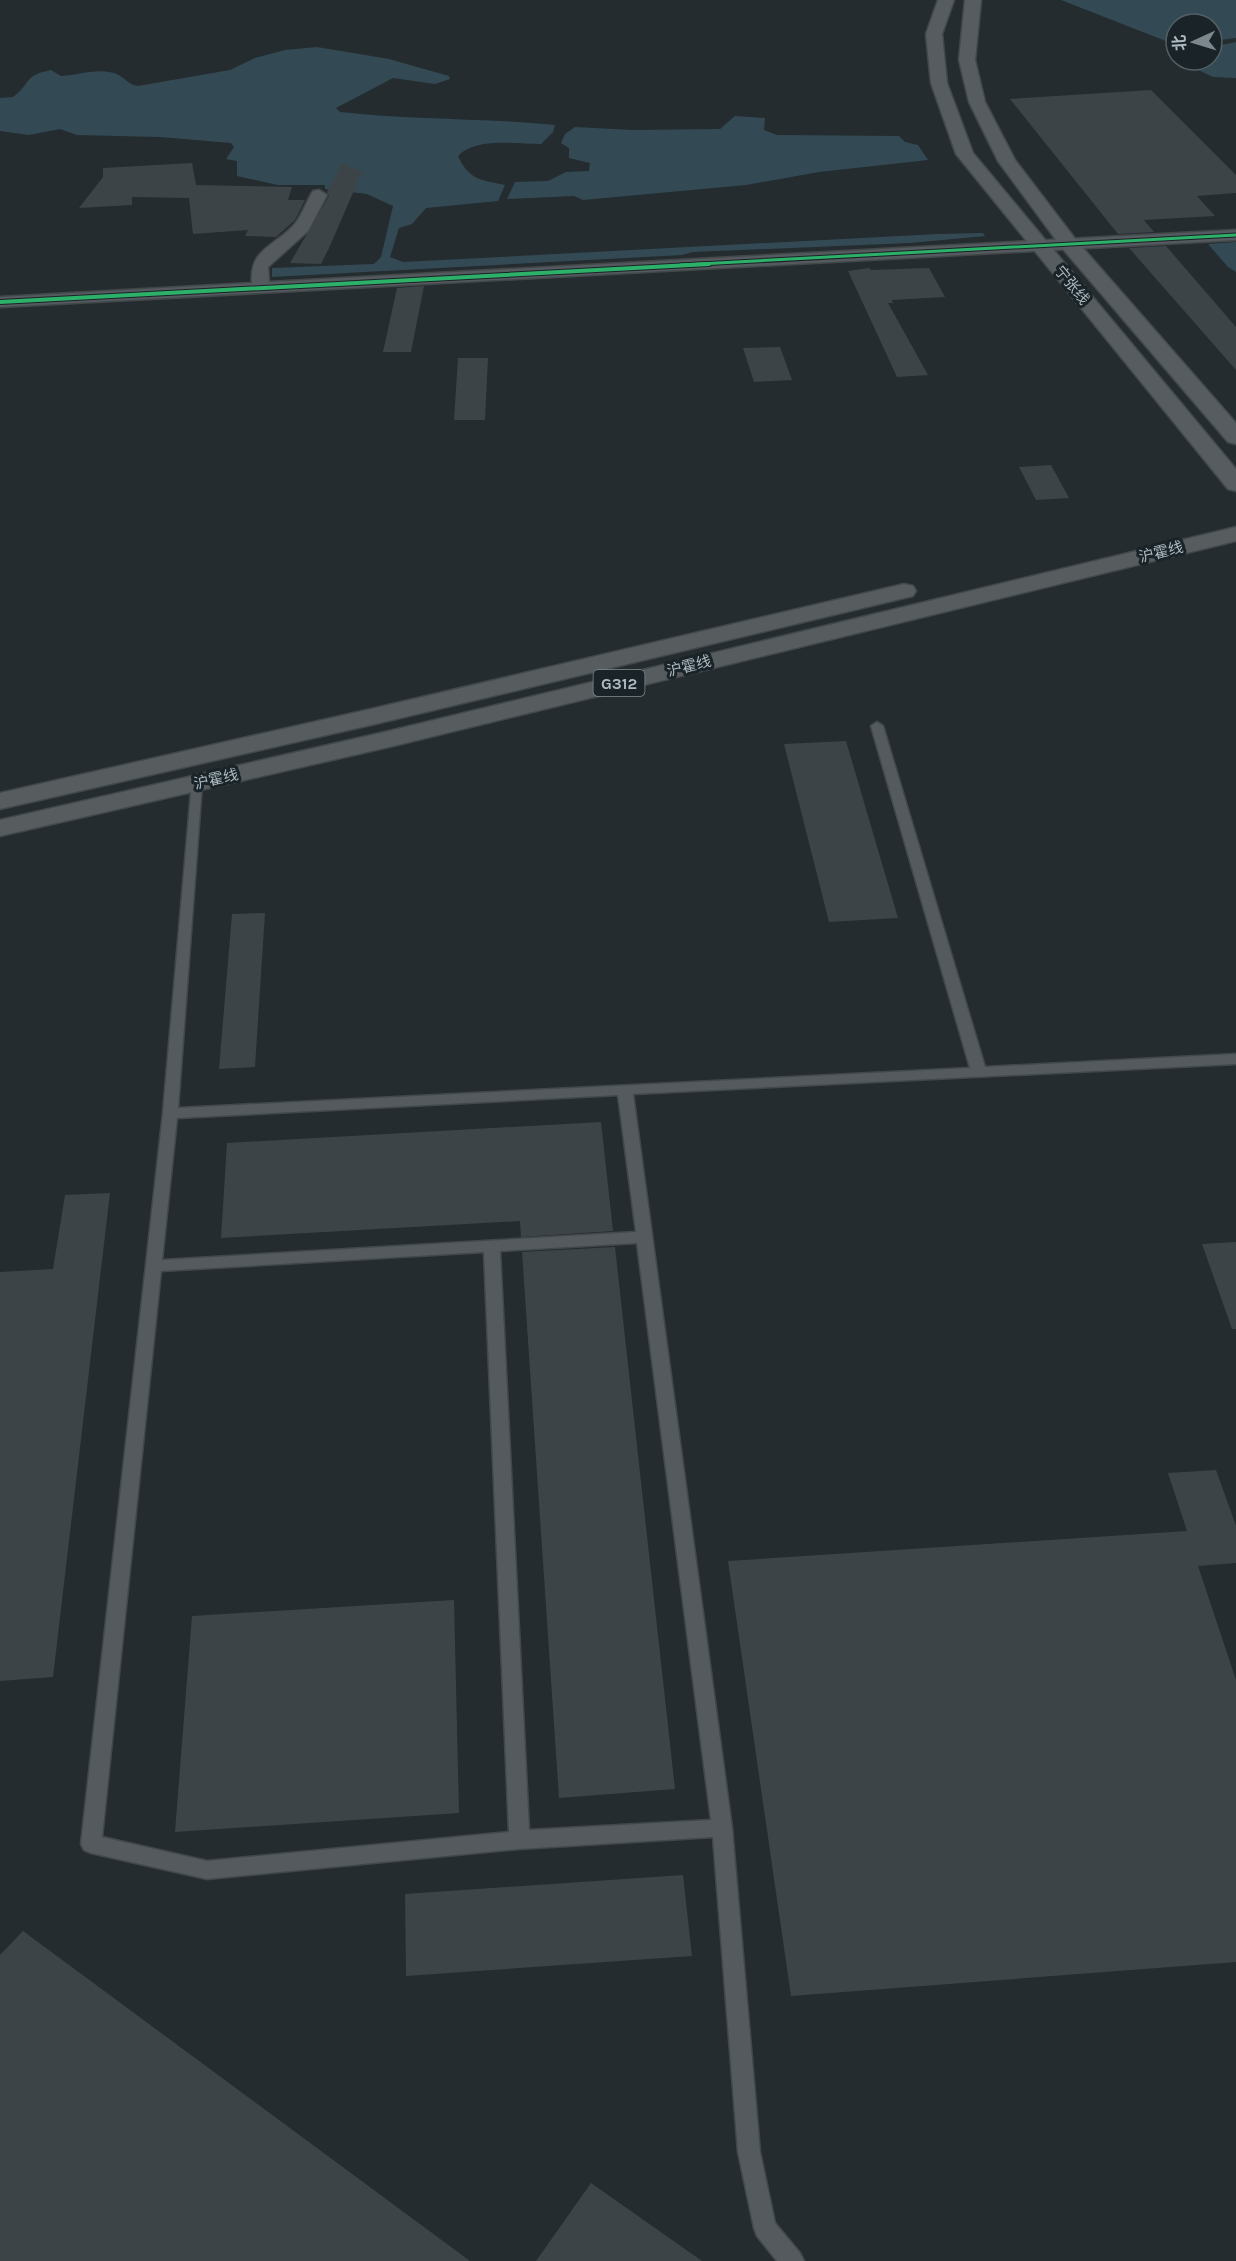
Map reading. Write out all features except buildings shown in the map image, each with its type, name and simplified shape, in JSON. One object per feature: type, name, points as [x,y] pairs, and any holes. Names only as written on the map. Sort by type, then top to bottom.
[{"type":"highway","name":"沪霍线","points":[[0,801],[1236,512]]},
{"type":"highway","name":"沪霍线","points":[[0,828],[196,784],[1236,534]]},
{"type":"highway","points":[[182,760],[196,784]]},
{"type":"main road","name":"宁张线","points":[[946,0],[934,34],[939,83],[965,154],[1236,484]]},
{"type":"main road","name":"宁张线","points":[[973,0],[966,60],[977,102],[1007,161],[1069,244],[1236,436]]},
{"type":"street","points":[[261,287],[259,267],[267,256],[302,227],[319,195]]},
{"type":"street","points":[[0,302],[1236,235]]},
{"type":"lane","points":[[877,726],[980,1071]]},
{"type":"lane","points":[[196,784],[170,1113],[91,1844],[207,1870],[519,1840],[722,1828]]},
{"type":"lane","points":[[170,1113],[1236,1059]]},
{"type":"lane","points":[[626,1090],[722,1828],[749,2152],[765,2228],[792,2261]]},
{"type":"lane","points":[[154,1266],[492,1248],[645,1237]]},
{"type":"lane","points":[[492,1248],[519,1840]]},
{"type":"water","points":[[1061,0],[1236,0],[1236,38],[1224,40],[1224,12],[1164,12],[1164,40]]},
{"type":"water","points":[[1236,42],[1236,78],[1213,77],[1202,72],[1224,72],[1224,44]]},
{"type":"water","points":[[317,47],[389,59],[449,76],[450,79],[435,84],[393,78],[336,108],[340,112],[555,125],[553,132],[541,144],[486,144],[475,146],[458,156],[467,170],[477,178],[505,185],[498,201],[426,208],[412,224],[399,228],[390,257],[403,262],[938,234],[983,233],[985,236],[910,243],[693,252],[682,255],[272,277],[272,268],[374,264],[381,257],[393,206],[367,194],[325,189],[325,185],[278,185],[237,176],[237,161],[226,159],[234,147],[231,143],[160,137],[77,135],[60,129],[29,135],[0,131],[0,98],[13,97],[31,77],[42,72],[51,70],[61,76],[94,71],[107,72],[117,74],[138,86],[230,70],[255,58],[285,50]]},
{"type":"water","points":[[735,116],[765,118],[764,130],[777,135],[899,136],[905,142],[918,145],[928,160],[819,172],[746,185],[583,200],[574,196],[507,199],[515,182],[548,181],[566,172],[589,171],[590,163],[569,158],[569,148],[561,143],[565,134],[575,127],[632,130],[720,129]]},
{"type":"water","points":[[1236,242],[1236,272],[1228,267],[1208,244]]},
{"type":"cycle path","points":[[0,302],[1236,235]]}]
